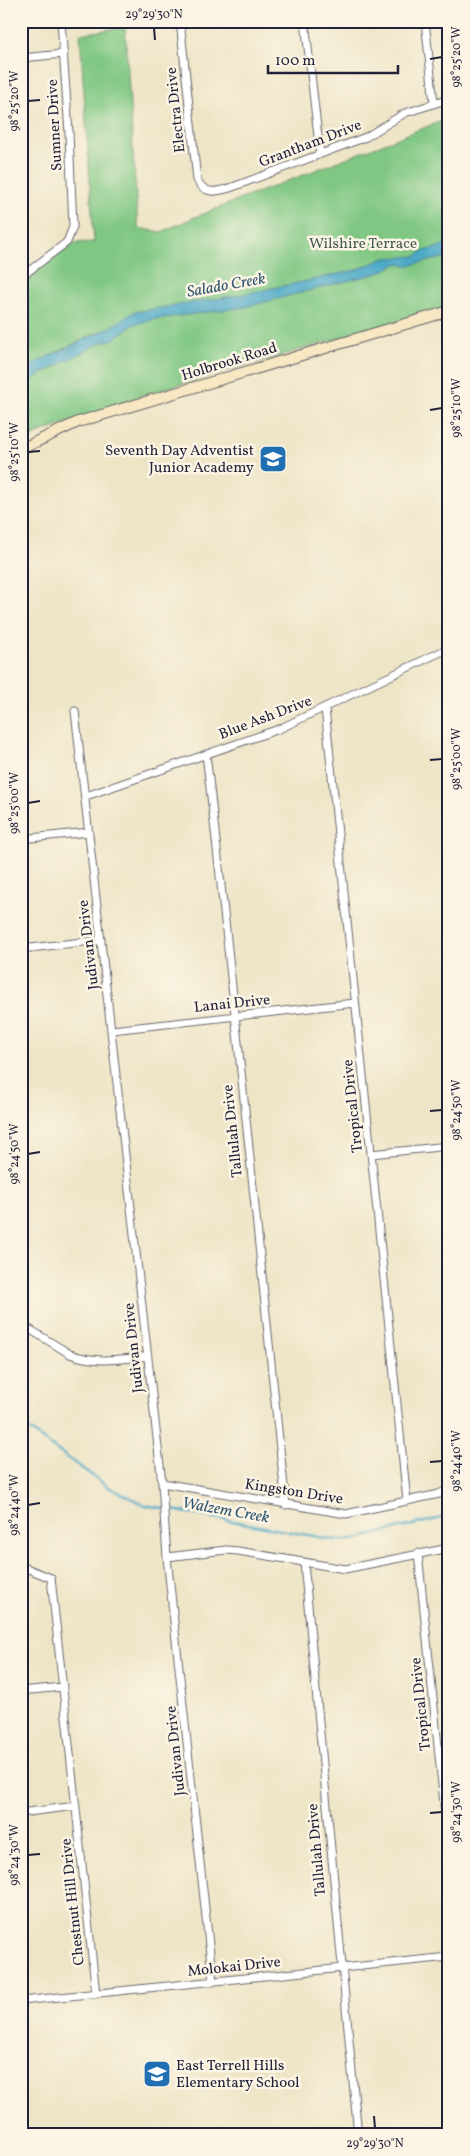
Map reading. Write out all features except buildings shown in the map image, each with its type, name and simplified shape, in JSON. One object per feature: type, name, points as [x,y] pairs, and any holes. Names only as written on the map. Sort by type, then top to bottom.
[{"type":"street","name":"Sumner Drive","points":[[21,276],[66,242],[73,227],[61,21]]},
{"type":"street","name":"Electra Drive","points":[[180,21],[197,180],[200,188],[206,191]]},
{"type":"street","points":[[305,21],[320,154]]},
{"type":"street","points":[[425,21],[434,103]]},
{"type":"street","points":[[21,58],[64,54]]},
{"type":"street","name":"Grantham Drive","points":[[206,191],[214,192],[230,188],[366,137],[405,114],[449,99]]},
{"type":"street","name":"Holbrook Road","points":[[21,449],[78,422],[449,311]]},
{"type":"street","points":[[446,579],[449,602]]},
{"type":"street","name":"Blue Ash Drive","points":[[86,796],[279,730],[449,648]]},
{"type":"street","name":"Tropical Drive","points":[[325,708],[407,1501]]},
{"type":"street","name":"Judivan Drive","points":[[75,711],[162,1483],[167,1557],[213,1982]]},
{"type":"street","name":"Tallulah Drive","points":[[206,754],[227,924],[234,1017],[286,1505]]},
{"type":"street","points":[[21,839],[89,832]]},
{"type":"street","points":[[21,949],[101,940]]},
{"type":"street","name":"Lanai Drive","points":[[112,1030],[355,1003]]},
{"type":"street","points":[[371,1154],[449,1146]]},
{"type":"street","points":[[21,1324],[78,1357],[104,1361],[148,1356]]},
{"type":"street","name":"Kingston Drive","points":[[162,1483],[346,1514],[439,1494],[449,1488]]},
{"type":"street","points":[[167,1557],[232,1551],[304,1563],[353,1568],[449,1548]]},
{"type":"street","name":"Tropical Drive","points":[[418,1553],[449,1852]]},
{"type":"street","name":"Tallulah Drive","points":[[304,1563],[358,2135]]},
{"type":"street","name":"Chestnut Hill Drive","points":[[21,1566],[51,1578],[96,1994]]},
{"type":"street","points":[[21,1691],[63,1687]]},
{"type":"street","points":[[28,1812],[76,1806]]},
{"type":"street","name":"Molokai Drive","points":[[21,2001],[449,1957]]},
{"type":"green space","name":"Wilshire Terrace","points":[[125,27],[138,228],[161,232],[449,118],[449,307],[147,394],[37,434],[21,444],[21,386],[100,331],[37,362],[21,373],[21,284],[72,243],[94,242],[80,34]]},
{"type":"water","points":[[449,244],[449,256],[447,257],[406,266],[399,263],[378,273],[245,307],[150,320],[133,325],[112,340],[102,342],[21,386],[21,373],[37,362],[111,327],[134,312],[234,296],[307,281],[356,270],[385,258],[417,256],[421,252]]},
{"type":"waterway","name":"Walzem Creek","points":[[21,1424],[108,1487],[145,1505],[335,1540],[352,1540],[449,1516]]},
{"type":"place","name":"Seventh Day Adventist Junior Academy","points":[[273,459]]},
{"type":"place","name":"East Terrell Hills Elementary School","points":[[157,2074]]},
{"type":"water label","name":"Salado Creek","points":[[226,284]]}]
